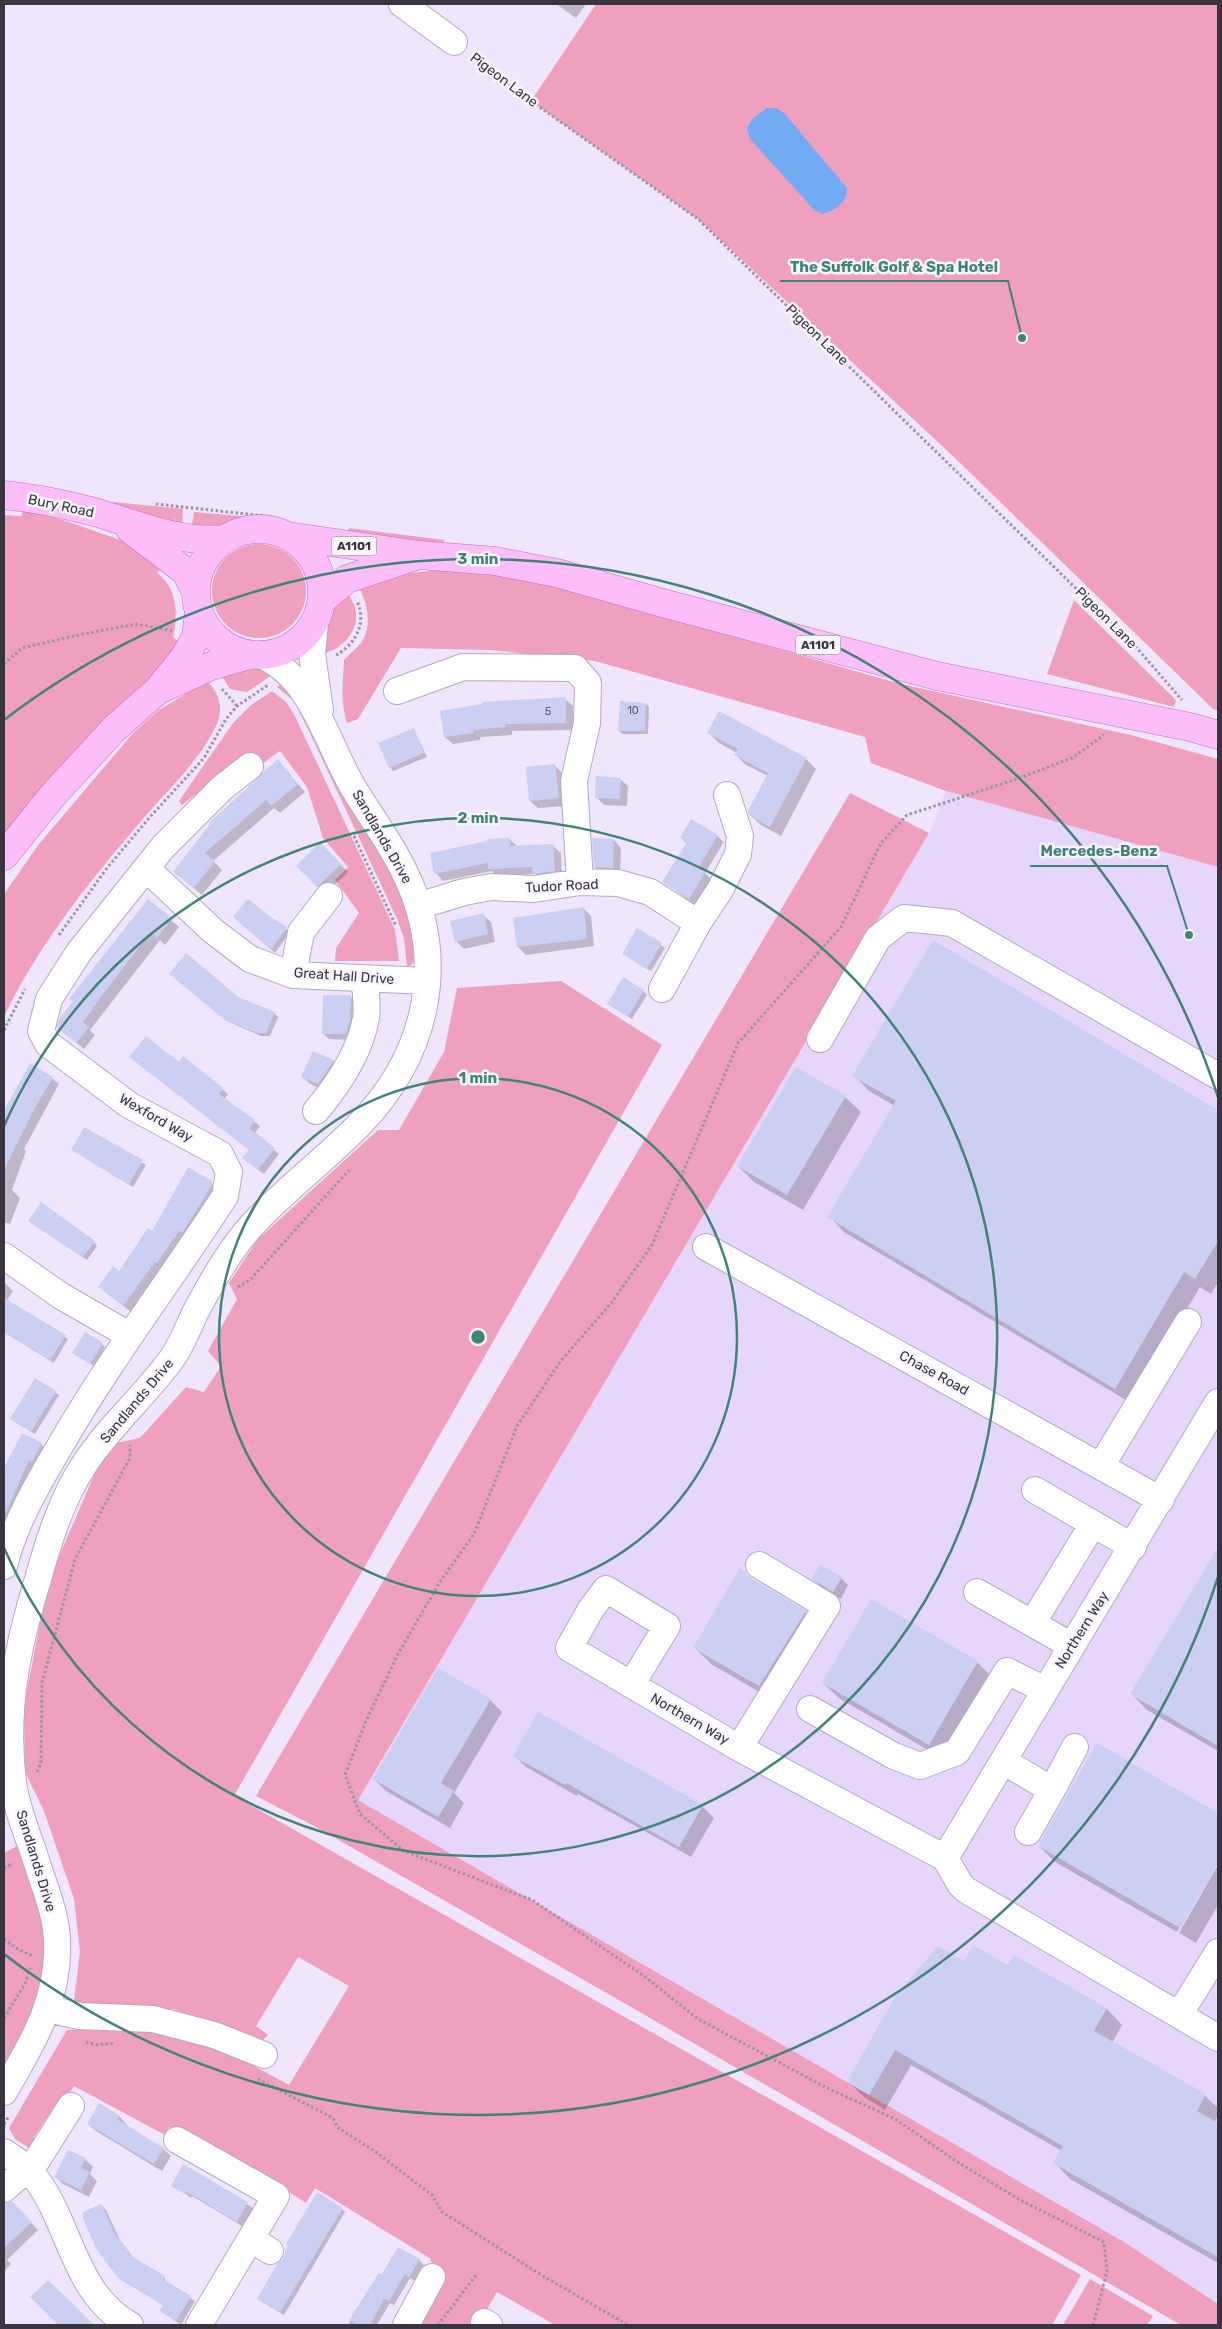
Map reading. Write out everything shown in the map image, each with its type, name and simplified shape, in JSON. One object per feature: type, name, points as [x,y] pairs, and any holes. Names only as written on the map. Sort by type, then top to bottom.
[{"type":"main road","name":"Bury Road","points":[[4,495],[69,507],[187,539],[205,541],[225,539]]},
{"type":"main road","name":"Bury Road","points":[[117,520],[186,572],[198,602]]},
{"type":"main road","points":[[4,856],[54,794],[101,743],[157,691],[184,658],[196,637],[200,571],[210,554],[225,539],[240,532],[256,529],[273,531],[288,536],[304,548],[315,563],[321,581],[319,611],[302,639],[284,650],[211,666],[157,691]]},
{"type":"main road","name":"A1101","points":[[288,536],[419,555],[495,561],[557,573],[669,605],[937,676],[1190,727],[1218,735]]},
{"type":"main road","name":"A1101","points":[[319,611],[347,579],[419,555]]},
{"type":"main road","points":[[198,602],[207,628],[218,641],[233,650],[256,655]]},
{"type":"street","points":[[402,4],[454,42]]},
{"type":"street","name":"Sandlands Drive","points":[[319,611],[328,660],[323,725]]},
{"type":"street","name":"Sandlands Drive","points":[[9,2100],[48,2009],[55,1973],[57,1938],[50,1905],[13,1787],[6,1728],[18,1650],[58,1514],[84,1464],[175,1355],[196,1311],[250,1227],[295,1183],[332,1152],[365,1118],[397,1080],[413,1045],[422,1013],[427,981],[429,948],[418,906],[406,874],[352,786],[323,725],[299,685],[277,680],[279,663],[256,655]]},
{"type":"street","points":[[397,691],[463,667],[575,668],[588,684],[588,723],[574,781],[580,882]]},
{"type":"street","name":"Wexford Way","points":[[4,1566],[24,1513],[31,1478],[88,1398],[225,1196],[229,1172],[220,1154],[128,1105],[48,1044],[41,1031],[49,998],[74,960],[163,847],[222,788],[250,766]]},
{"type":"street","points":[[662,989],[698,922],[720,890],[738,854],[740,836],[727,795]]},
{"type":"street","name":"Great Hall Drive","points":[[147,869],[213,931],[250,959],[293,975],[427,981]]},
{"type":"street","name":"Tudor Road","points":[[418,906],[464,892],[490,887],[534,889],[580,882],[618,883],[650,892],[698,922]]},
{"type":"street","points":[[293,975],[301,932],[329,896]]},
{"type":"street","points":[[820,1039],[878,938],[904,918],[952,923],[1218,1076]]},
{"type":"street","points":[[316,1111],[336,1087],[358,1044],[367,1017],[365,979]]},
{"type":"street","name":"Chase Road","points":[[706,1247],[1161,1500]]},
{"type":"street","points":[[4,1256],[61,1296],[129,1335]]},
{"type":"street","points":[[1101,1466],[1188,1322]]},
{"type":"street","name":"Northern Way","points":[[631,1684],[667,1626],[606,1589],[591,1609],[569,1648],[739,1748],[945,1858],[1133,1547],[1218,1402]]},
{"type":"street","points":[[1035,1490],[1133,1547]]},
{"type":"street","points":[[1033,1622],[1093,1524]]},
{"type":"street","points":[[739,1748],[827,1606],[759,1566]]},
{"type":"street","points":[[977,1592],[1033,1622],[1072,1646]]},
{"type":"street","points":[[810,1709],[894,1756],[920,1766],[957,1752],[1007,1671],[1045,1690]]},
{"type":"street","points":[[1028,1832],[1075,1747]]},
{"type":"street","points":[[1003,1761],[1052,1790]]},
{"type":"street","points":[[945,1858],[960,1884],[966,1890],[1218,2038]]},
{"type":"street","points":[[1179,2015],[1218,1952]]},
{"type":"street","points":[[48,2009],[79,2016],[153,2019],[214,2035],[257,2065]]},
{"type":"street","points":[[4,2188],[37,2160],[71,2106]]},
{"type":"street","points":[[177,2140],[276,2196],[260,2245],[199,2325]]},
{"type":"street","points":[[4,2152],[28,2169],[47,2195],[81,2272],[99,2298],[121,2320],[130,2325]]},
{"type":"street","points":[[406,2325],[432,2277]]},
{"type":"path","name":"Pigeon Lane","points":[[454,42],[531,101],[698,219],[1136,647],[1184,702]]},
{"type":"path","points":[[328,660],[353,642],[361,626],[360,607],[347,579]]},
{"type":"path","points":[[4,664],[22,648],[92,632],[137,624],[179,632]]},
{"type":"path","points":[[57,938],[107,868],[204,758],[226,719],[237,706],[277,680]]},
{"type":"path","points":[[1093,2325],[1107,2271],[1104,2242],[1020,2200],[956,2161],[895,2119],[825,2087],[698,2019],[644,1976],[532,1900],[404,1851],[360,1814],[345,1775],[366,1721],[398,1654],[440,1582],[474,1534],[517,1426],[560,1362],[612,1302],[652,1245],[738,1042],[841,927],[880,843],[908,815],[1017,779],[1072,758],[1130,716]]},
{"type":"path","points":[[352,832],[398,930]]},
{"type":"path","points":[[4,1030],[30,982]]},
{"type":"path","points":[[233,1290],[251,1279],[350,1169]]},
{"type":"path","points":[[34,1779],[41,1764],[42,1684],[74,1558],[130,1458],[130,1438]]},
{"type":"path","points":[[11,1854],[17,1871]]},
{"type":"path","points":[[4,1868],[14,1863]]},
{"type":"path","points":[[4,1939],[19,1950],[34,1956]]},
{"type":"path","points":[[4,2018],[25,1984],[34,1956],[33,1947]]},
{"type":"path","points":[[80,2040],[97,2045],[120,2043]]},
{"type":"path","points":[[257,2065],[333,2118],[336,2127],[376,2152],[432,2196],[442,2212],[543,2276],[628,2325]]},
{"type":"path","points":[[4,2124],[9,2100]]},
{"type":"path","points":[[438,2325],[476,2275]]},
{"type":"shaded area","points":[[596,4],[1218,4],[1218,711],[1213,709],[954,457],[698,219],[531,101]]},
{"type":"shaded area","points":[[113,502],[183,509],[182,530],[111,504]]},
{"type":"shaded area","points":[[23,510],[57,518],[135,545],[164,565],[157,573],[164,579],[173,594],[176,620],[173,637],[181,644],[154,674],[106,717],[4,833],[4,515],[21,516]]},
{"type":"shaded area","points":[[194,512],[250,517],[223,526],[191,532]]},
{"type":"shaded area","points":[[349,528],[444,540],[444,543],[347,539]]},
{"type":"shaded area","points":[[259,544],[277,548],[292,558],[302,573],[306,591],[302,609],[292,624],[277,634],[259,638],[241,634],[226,624],[216,609],[212,591],[216,573],[226,558],[241,548]]},
{"type":"shaded area","points":[[436,570],[467,570],[548,583],[897,683],[1131,735],[1218,759],[1218,867],[946,791],[871,763],[865,737],[595,661],[490,650],[401,648],[358,719],[347,723],[343,699],[344,660],[365,637],[368,622],[368,615],[359,587],[404,574]]},
{"type":"shaded area","points":[[347,593],[356,612],[353,630],[341,645],[322,654],[327,620],[334,608]]},
{"type":"shaded area","points":[[1074,600],[1176,700],[1174,707],[1047,674]]},
{"type":"shaded area","points":[[260,666],[272,675],[247,692],[230,689],[220,673],[230,669]]},
{"type":"shaded area","points":[[207,681],[218,696],[220,708],[216,726],[208,740],[190,766],[118,848],[81,894],[31,967],[4,1017],[4,894],[39,844],[134,732],[159,710]]},
{"type":"shaded area","points":[[286,681],[399,887],[412,928],[415,961],[410,966],[407,966],[404,939],[398,921],[308,729],[294,701],[277,687]]},
{"type":"shaded area","points":[[272,691],[286,702],[294,714],[395,930],[399,961],[335,961],[336,948],[359,913],[335,880],[348,867],[323,838],[307,787],[280,751],[259,766],[249,753],[182,805],[179,801],[233,723],[251,705]]},
{"type":"shaded area","points":[[946,791],[1218,867],[1218,2304],[1124,2242],[358,1800],[929,833]]},
{"type":"shaded area","points":[[850,793],[929,833],[358,1800],[1124,2242],[1218,2304],[1218,2325],[1181,2325],[631,2007],[314,1826],[256,1796]]},
{"type":"shaded area","points":[[561,981],[662,1045],[234,1796],[1081,2275],[1052,2325],[555,2325],[497,2292],[478,2325],[417,2325],[441,2268],[430,2261],[431,2259],[315,2188],[306,2203],[231,2155],[223,2154],[169,2127],[165,2135],[74,2086],[63,2103],[56,2104],[34,2137],[32,2150],[15,2139],[9,2128],[67,2030],[157,2028],[212,2043],[289,2085],[349,1986],[298,1957],[256,2026],[268,2035],[263,2040],[255,2040],[173,2009],[73,2009],[80,1952],[74,1899],[44,1811],[25,1772],[24,1706],[48,1582],[98,1466],[116,1443],[140,1438],[186,1387],[204,1392],[221,1366],[208,1351],[237,1299],[229,1283],[258,1239],[378,1130],[399,1130],[444,1052],[457,988]]},
{"type":"shaded area","points":[[17,1846],[39,1907],[45,1947],[41,1988],[30,2021],[4,2065],[4,1853]]},
{"type":"shaded area","points":[[1090,2279],[1153,2316],[1147,2325],[1063,2325]]},
{"type":"water","points":[[767,108],[776,108],[784,113],[847,188],[843,202],[831,211],[822,214],[814,210],[750,139],[747,128],[753,118]]},
{"type":"building","points":[[566,697],[566,723],[505,724],[505,727],[473,730],[473,733],[444,737],[440,711],[482,704],[482,702]]},
{"type":"building","points":[[620,701],[646,703],[645,731],[618,731]]},
{"type":"building","points":[[719,711],[807,758],[770,827],[749,815],[748,811],[768,773],[734,755],[738,749],[707,733]]},
{"type":"building","points":[[414,728],[424,753],[389,768],[378,743]]},
{"type":"building","points":[[278,759],[298,784],[271,806],[266,800],[205,853],[215,861],[194,888],[173,872],[209,823]]},
{"type":"building","points":[[555,764],[559,798],[529,801],[526,767]]},
{"type":"building","points":[[596,776],[621,778],[620,799],[595,798]]},
{"type":"building","points":[[691,819],[718,835],[699,867],[706,871],[689,899],[662,882],[687,842],[680,838]]},
{"type":"building","points":[[510,838],[510,846],[553,844],[555,871],[533,874],[532,867],[488,869],[488,863],[434,874],[430,853],[487,841],[487,839]]},
{"type":"building","points":[[592,838],[614,839],[613,868],[594,867]]},
{"type":"building","points":[[320,842],[341,864],[317,887],[296,866]]},
{"type":"building","points":[[148,899],[172,918],[157,938],[152,933],[144,941],[103,994],[83,1022],[89,1027],[76,1043],[57,1028],[59,1019],[73,1002],[69,999]]},
{"type":"building","points":[[248,899],[287,927],[271,950],[233,917]]},
{"type":"building","points":[[584,907],[587,939],[517,947],[513,918]]},
{"type":"building","points":[[484,913],[488,934],[455,942],[450,921]]},
{"type":"building","points":[[637,928],[662,943],[647,969],[622,954]]},
{"type":"building","points":[[933,940],[1218,1110],[1218,1241],[1195,1279],[1184,1272],[1115,1389],[827,1217],[896,1101],[852,1076]]},
{"type":"building","points":[[186,953],[238,997],[275,1012],[266,1033],[257,1033],[225,1020],[169,974]]},
{"type":"building","points":[[623,977],[644,990],[628,1017],[607,1004]]},
{"type":"building","points":[[323,995],[351,995],[350,1021],[346,1034],[322,1034]]},
{"type":"building","points":[[146,1036],[179,1062],[183,1056],[223,1088],[219,1094],[255,1120],[249,1128],[275,1148],[258,1170],[242,1158],[249,1150],[129,1057]]},
{"type":"building","points":[[313,1051],[334,1060],[318,1084],[301,1077]]},
{"type":"building","points":[[30,1063],[53,1077],[4,1170],[4,1111]]},
{"type":"building","points":[[796,1067],[846,1096],[787,1195],[737,1166]]},
{"type":"building","points":[[84,1127],[143,1160],[129,1184],[71,1150]]},
{"type":"building","points":[[188,1167],[212,1181],[212,1185],[182,1233],[179,1231],[157,1263],[155,1262],[123,1306],[98,1287],[113,1266],[119,1271],[148,1228],[152,1231]]},
{"type":"building","points":[[41,1202],[95,1241],[83,1257],[28,1221]]},
{"type":"building","points":[[4,1298],[66,1335],[50,1360],[4,1332]]},
{"type":"building","points":[[85,1332],[103,1343],[90,1364],[72,1353]]},
{"type":"building","points":[[35,1378],[56,1391],[31,1432],[10,1419]]},
{"type":"building","points":[[22,1433],[42,1443],[32,1462],[29,1460],[4,1517],[4,1468]]},
{"type":"building","points":[[1218,1548],[1218,1746],[1130,1694]]},
{"type":"building","points":[[820,1564],[842,1577],[833,1592],[812,1579]]},
{"type":"building","points":[[740,1568],[751,1578],[806,1611],[759,1686],[693,1648]]},
{"type":"building","points":[[871,1599],[978,1661],[929,1745],[822,1683]]},
{"type":"building","points":[[438,1668],[491,1699],[441,1783],[454,1791],[438,1817],[373,1779]]},
{"type":"building","points":[[538,1712],[703,1805],[679,1847],[566,1783],[565,1785],[513,1756]]},
{"type":"building","points":[[1097,1743],[1218,1813],[1218,1863],[1180,1928],[1038,1846]]},
{"type":"building","points":[[973,1945],[1008,1965],[1014,1955],[1107,2008],[1094,2031],[1206,2094],[1197,2111],[1218,2123],[1218,2257],[1053,2163],[1063,2146],[895,2050],[869,2095],[847,2082],[896,1995],[938,1946],[964,1961]]},
{"type":"building","points":[[99,2103],[120,2116],[118,2120],[164,2148],[154,2164],[87,2124]]},
{"type":"building","points":[[68,2150],[86,2158],[81,2168],[90,2172],[81,2190],[54,2177]]},
{"type":"building","points":[[183,2164],[248,2202],[237,2222],[187,2192],[185,2194],[171,2186]]},
{"type":"building","points":[[317,2192],[343,2208],[280,2312],[257,2299],[277,2264],[283,2259],[288,2245],[286,2244]]},
{"type":"building","points":[[12,2201],[32,2222],[4,2248],[4,2204]]},
{"type":"building","points":[[101,2204],[115,2234],[133,2257],[165,2276],[163,2279],[191,2296],[176,2321],[159,2311],[163,2305],[119,2279],[97,2250],[83,2219],[83,2212]]},
{"type":"building","points":[[398,2247],[420,2259],[409,2277],[405,2274],[389,2301],[384,2299],[370,2325],[358,2325],[349,2320],[379,2273],[382,2274]]},
{"type":"building","points":[[48,2280],[94,2325],[58,2325],[30,2297]]},
{"type":"place","name":"The Suffolk Golf & Spa Hotel","points":[[1022,338]]},
{"type":"place","name":"Mercedes-Benz","points":[[1189,935]]}]
